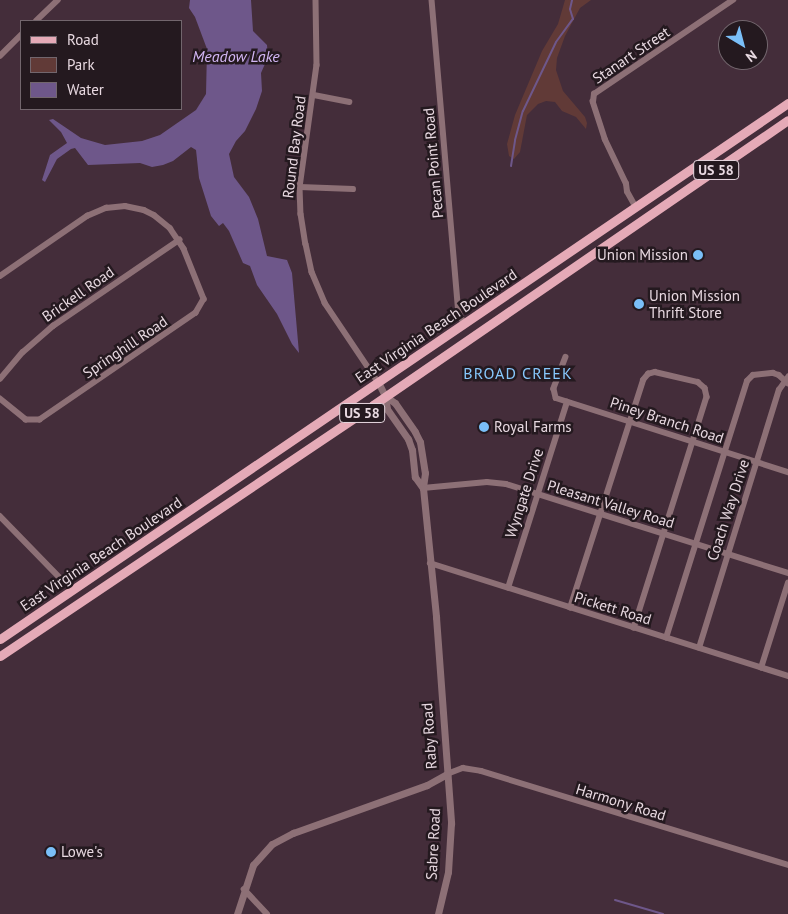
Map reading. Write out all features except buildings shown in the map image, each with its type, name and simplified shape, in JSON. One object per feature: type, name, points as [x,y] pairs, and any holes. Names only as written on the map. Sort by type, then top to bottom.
[{"type":"main road","name":"East Virginia Beach Boulevard","points":[[0,639],[788,104]]},
{"type":"main road","name":"East Virginia Beach Boulevard","points":[[0,656],[385,396],[788,120]]},
{"type":"street","points":[[37,20],[58,0]]},
{"type":"street","name":"Round Bay Road","points":[[316,0],[318,47],[314,95],[300,187],[301,214],[306,244],[318,288],[385,396]]},
{"type":"street","name":"Pecan Point Road","points":[[432,0],[459,312],[464,323]]},
{"type":"street","name":"Stanart Street","points":[[636,208],[626,192],[626,184],[605,140],[593,102],[594,94],[733,0]]},
{"type":"street","points":[[0,56],[20,36]]},
{"type":"street","points":[[314,95],[349,102]]},
{"type":"street","points":[[300,187],[354,189]]},
{"type":"street","name":"Springhill Road","points":[[0,276],[87,216],[106,208],[125,206],[144,210],[162,220],[179,240],[204,294],[203,304],[196,313],[40,420],[26,420],[0,399]]},
{"type":"street","name":"Brickell Road","points":[[0,379],[22,352],[52,326],[179,240]]},
{"type":"street","points":[[566,357],[554,391],[556,398],[566,402]]},
{"type":"street","points":[[570,608],[645,377],[652,372],[698,382],[705,388],[707,397],[634,628]]},
{"type":"street","points":[[666,638],[749,378],[753,375],[773,373],[787,380]]},
{"type":"street","name":"Coach Way Drive","points":[[699,648],[779,390],[787,380]]},
{"type":"street","name":"Raby Road","points":[[237,914],[253,865],[272,844],[293,833],[427,785],[447,774],[423,488],[415,477],[412,450],[408,439],[387,409],[385,396]]},
{"type":"street","name":"Piney Branch Road","points":[[566,402],[788,472]]},
{"type":"street","name":"Wyngate Drive","points":[[508,588],[566,402]]},
{"type":"street","name":"Pleasant Valley Road","points":[[423,488],[493,482],[506,484],[788,573]]},
{"type":"street","points":[[0,516],[72,590]]},
{"type":"street","name":"Pickett Road","points":[[430,563],[788,676]]},
{"type":"street","points":[[761,668],[788,583]]},
{"type":"street","name":"Harmony Road","points":[[447,774],[463,768],[481,771],[788,865]]},
{"type":"street","name":"Sabre Road","points":[[438,914],[446,882],[450,848],[447,774]]},
{"type":"street","points":[[244,889],[267,914]]},
{"type":"green space","points":[[565,0],[591,0],[580,8],[565,36],[557,58],[556,70],[563,91],[585,117],[586,129],[576,117],[562,111],[555,102],[546,101],[538,104],[527,115],[520,152],[514,159],[509,156],[507,144],[515,115],[542,51],[558,24]]},
{"type":"water","name":"Meadow Lake","points":[[190,0],[251,0],[253,31],[267,45],[268,57],[261,73],[262,91],[256,109],[245,131],[236,141],[229,154],[234,177],[249,197],[258,219],[267,256],[287,260],[292,273],[299,353],[292,344],[277,314],[257,285],[250,266],[243,263],[229,231],[223,223],[219,226],[211,216],[199,178],[196,150],[191,147],[173,161],[152,167],[140,163],[88,165],[75,148],[57,159],[45,182],[42,180],[50,155],[67,143],[61,132],[49,120],[53,119],[81,138],[105,145],[142,141],[160,135],[196,110],[206,94],[207,49],[195,17],[189,8]]},
{"type":"waterway","points":[[511,166],[515,140],[523,111],[556,42],[573,19],[570,9],[572,0]]},
{"type":"waterway","points":[[615,900],[663,914]]},
{"type":"place","name":"Union Mission","points":[[698,255]]},
{"type":"place","name":"Union Mission Thrift Store","points":[[639,304]]},
{"type":"place","name":"Royal Farms","points":[[484,427]]},
{"type":"place","name":"Lowe's","points":[[51,852]]},
{"type":"district","name":"BROAD CREEK","points":[[518,373]]}]
